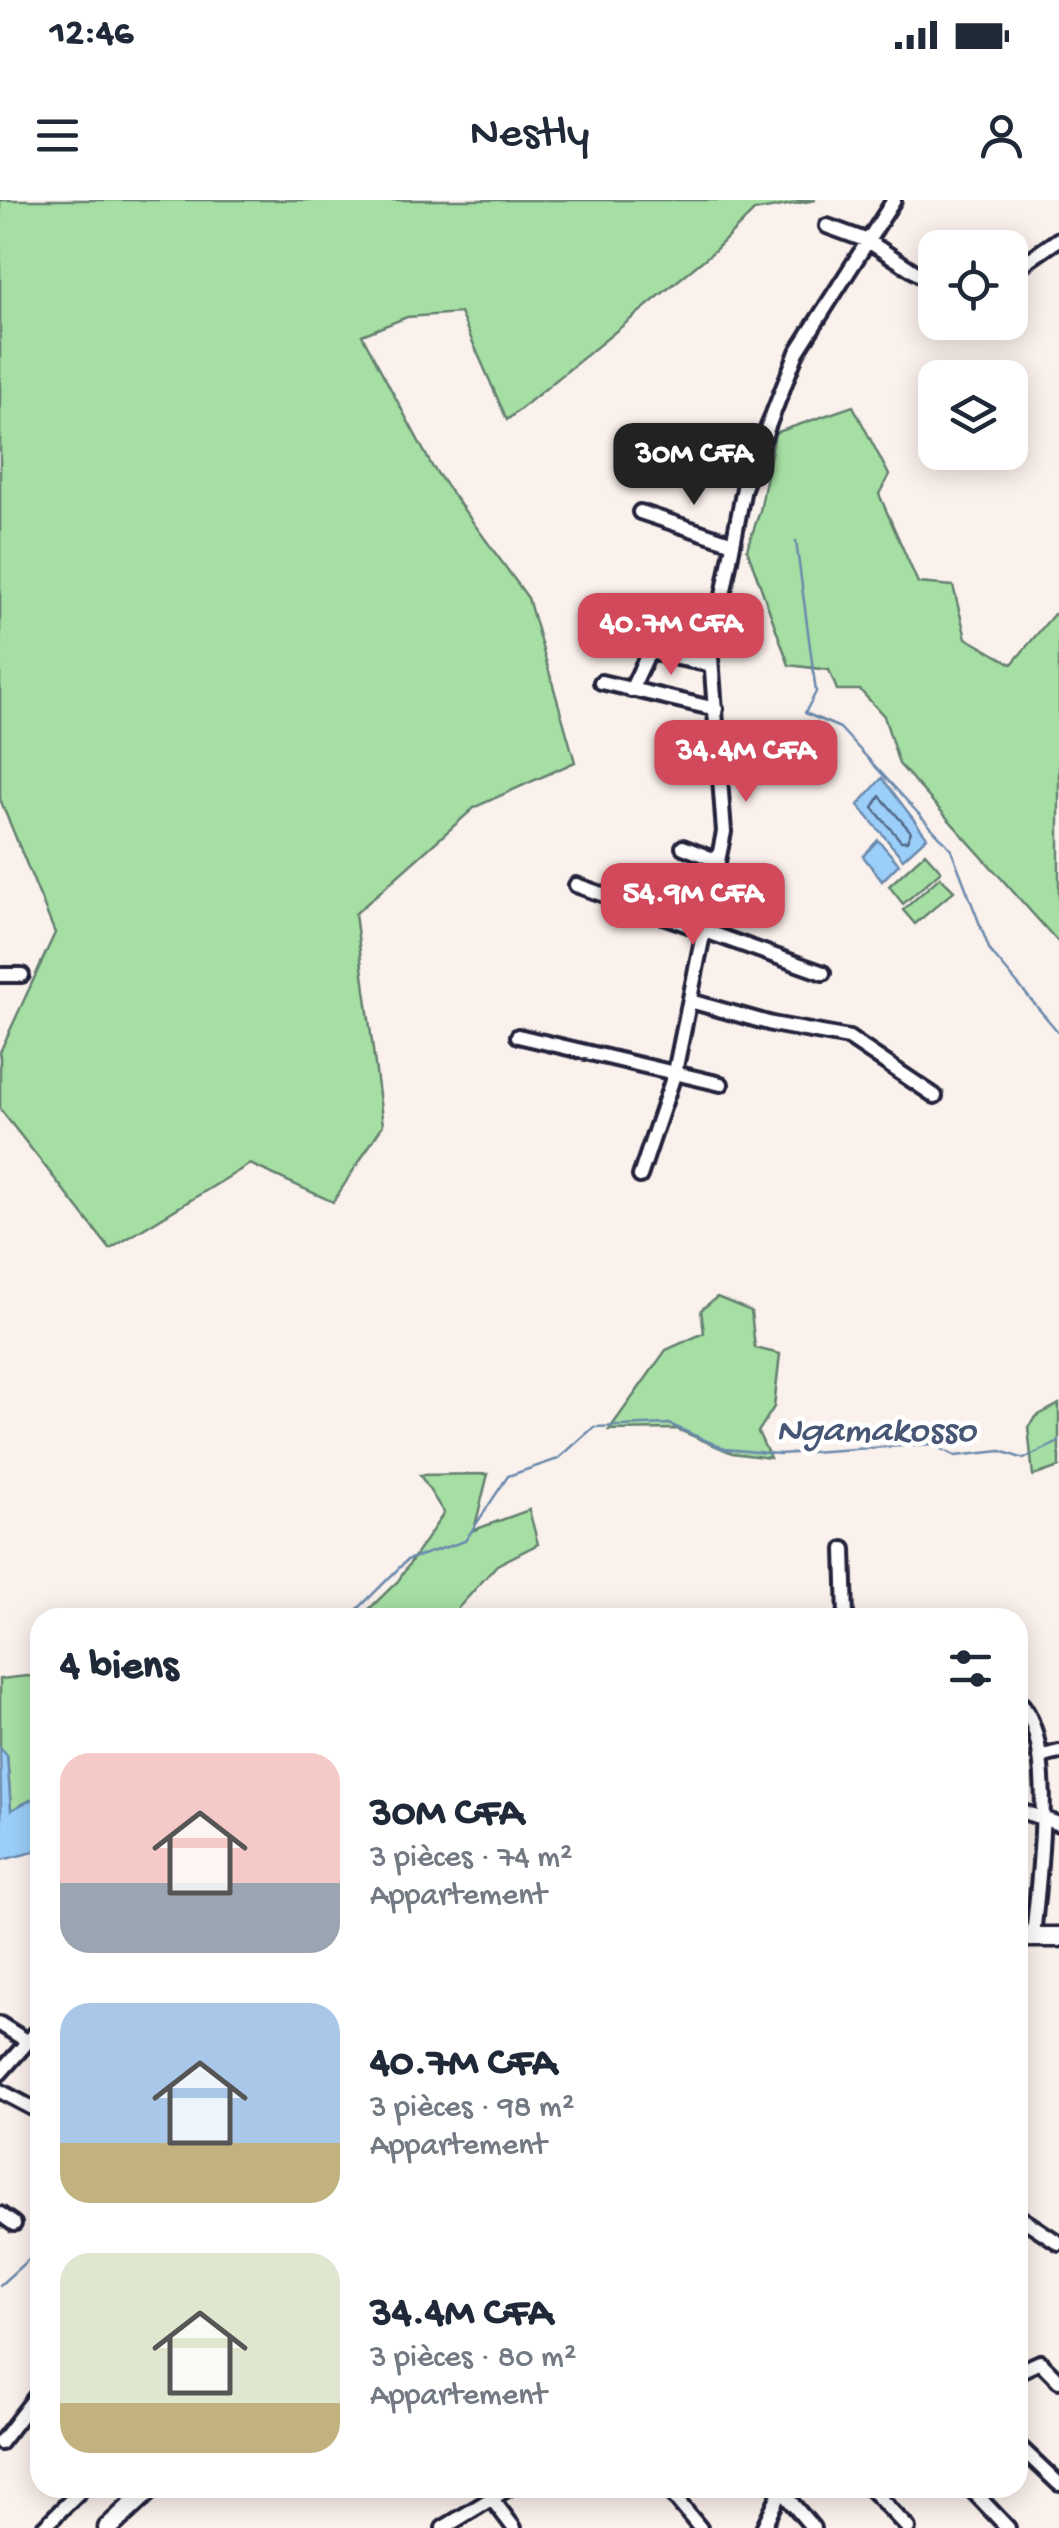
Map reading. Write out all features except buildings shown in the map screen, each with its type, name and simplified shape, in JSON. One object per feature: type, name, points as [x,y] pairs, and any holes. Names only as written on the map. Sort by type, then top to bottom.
[{"type":"main road","points":[[1028,1937],[1059,1937]]},
{"type":"main road","points":[[108,2528],[140,2498]]},
{"type":"street","points":[[640,1176],[675,1072],[718,861],[725,810],[711,666],[744,488],[786,378],[826,304],[894,200]]},
{"type":"street","points":[[827,226],[868,242],[918,273]]},
{"type":"street","points":[[1028,261],[1059,239]]},
{"type":"street","points":[[640,512],[733,543]]},
{"type":"street","points":[[631,690],[649,652],[711,666]]},
{"type":"street","points":[[601,682],[716,708]]},
{"type":"street","points":[[683,847],[718,861]]},
{"type":"street","points":[[576,885],[823,973]]},
{"type":"street","points":[[0,974],[22,975]]},
{"type":"street","points":[[690,1001],[772,1024],[849,1038],[935,1096]]},
{"type":"street","points":[[518,1036],[721,1084]]},
{"type":"street","points":[[844,1549],[846,1608]]},
{"type":"street","points":[[1028,1712],[1034,1719],[1042,1817],[1028,1916]]},
{"type":"street","points":[[1039,1757],[1059,1752]]},
{"type":"street","points":[[1028,1813],[1059,1824]]},
{"type":"street","points":[[0,2024],[27,2042]]},
{"type":"street","points":[[0,2073],[30,2039]]},
{"type":"street","points":[[0,2091],[30,2107]]},
{"type":"street","points":[[0,2214],[14,2224]]},
{"type":"street","points":[[1028,2222],[1059,2242]]},
{"type":"street","points":[[1028,2367],[1040,2362],[1059,2381]]},
{"type":"street","points":[[0,2441],[30,2404]]},
{"type":"street","points":[[1028,2455],[1059,2484]]},
{"type":"street","points":[[42,2528],[73,2498]]},
{"type":"street","points":[[674,2498],[700,2528]]},
{"type":"street","points":[[763,2528],[776,2498]]},
{"type":"street","points":[[789,2498],[813,2528]]},
{"type":"street","points":[[880,2498],[908,2528]]},
{"type":"street","points":[[980,2498],[1008,2528]]},
{"type":"street","points":[[444,2528],[492,2499],[514,2528]]},
{"type":"green space","points":[[0,200],[816,200],[754,211],[713,252],[507,420],[460,313],[407,317],[362,335],[432,466],[528,598],[575,762],[475,807],[355,914],[383,1125],[333,1202],[250,1164],[110,1249],[0,1109],[0,1052],[55,933],[0,799]]},
{"type":"green space","points":[[853,406],[889,475],[879,494],[918,583],[953,586],[966,638],[1012,664],[1054,614],[1059,618],[1059,943],[899,764],[884,716],[860,690],[837,690],[829,670],[789,665],[747,549],[760,511],[775,433]]},
{"type":"green space","points":[[925,853],[941,871],[903,904],[889,886]]},
{"type":"green space","points":[[940,877],[954,891],[915,924],[903,910]]},
{"type":"green space","points":[[717,1297],[751,1311],[755,1348],[780,1354],[774,1407],[758,1432],[770,1458],[732,1453],[677,1429],[609,1430],[666,1350],[704,1333],[701,1310]]},
{"type":"green space","points":[[1059,1404],[1059,1467],[1033,1476],[1028,1427],[1037,1416]]},
{"type":"green space","points":[[488,1474],[474,1530],[529,1510],[538,1544],[497,1565],[458,1608],[370,1608],[398,1581],[444,1513],[420,1475]]},
{"type":"green space","points":[[30,1676],[30,1801],[11,1811],[7,1755],[0,1748],[0,1679]]},
{"type":"water","points":[[882,778],[927,837],[903,859],[858,805]]},
{"type":"water","points":[[878,840],[899,864],[882,881],[863,856]]},
{"type":"water","points":[[0,1748],[7,1755],[11,1810],[30,1800],[30,1853],[2,1860]]},
{"type":"waterway","points":[[796,541],[816,692],[805,713],[840,728],[951,849],[990,951],[1059,1033]]},
{"type":"waterway","name":"Ngamakosso","points":[[359,1608],[407,1560],[465,1541],[508,1476],[558,1459],[594,1427],[669,1424],[725,1449],[779,1454],[931,1444],[955,1456],[1001,1451],[1024,1459],[1059,1442]]},
{"type":"waterway","points":[[0,2285],[30,2258]]}]
